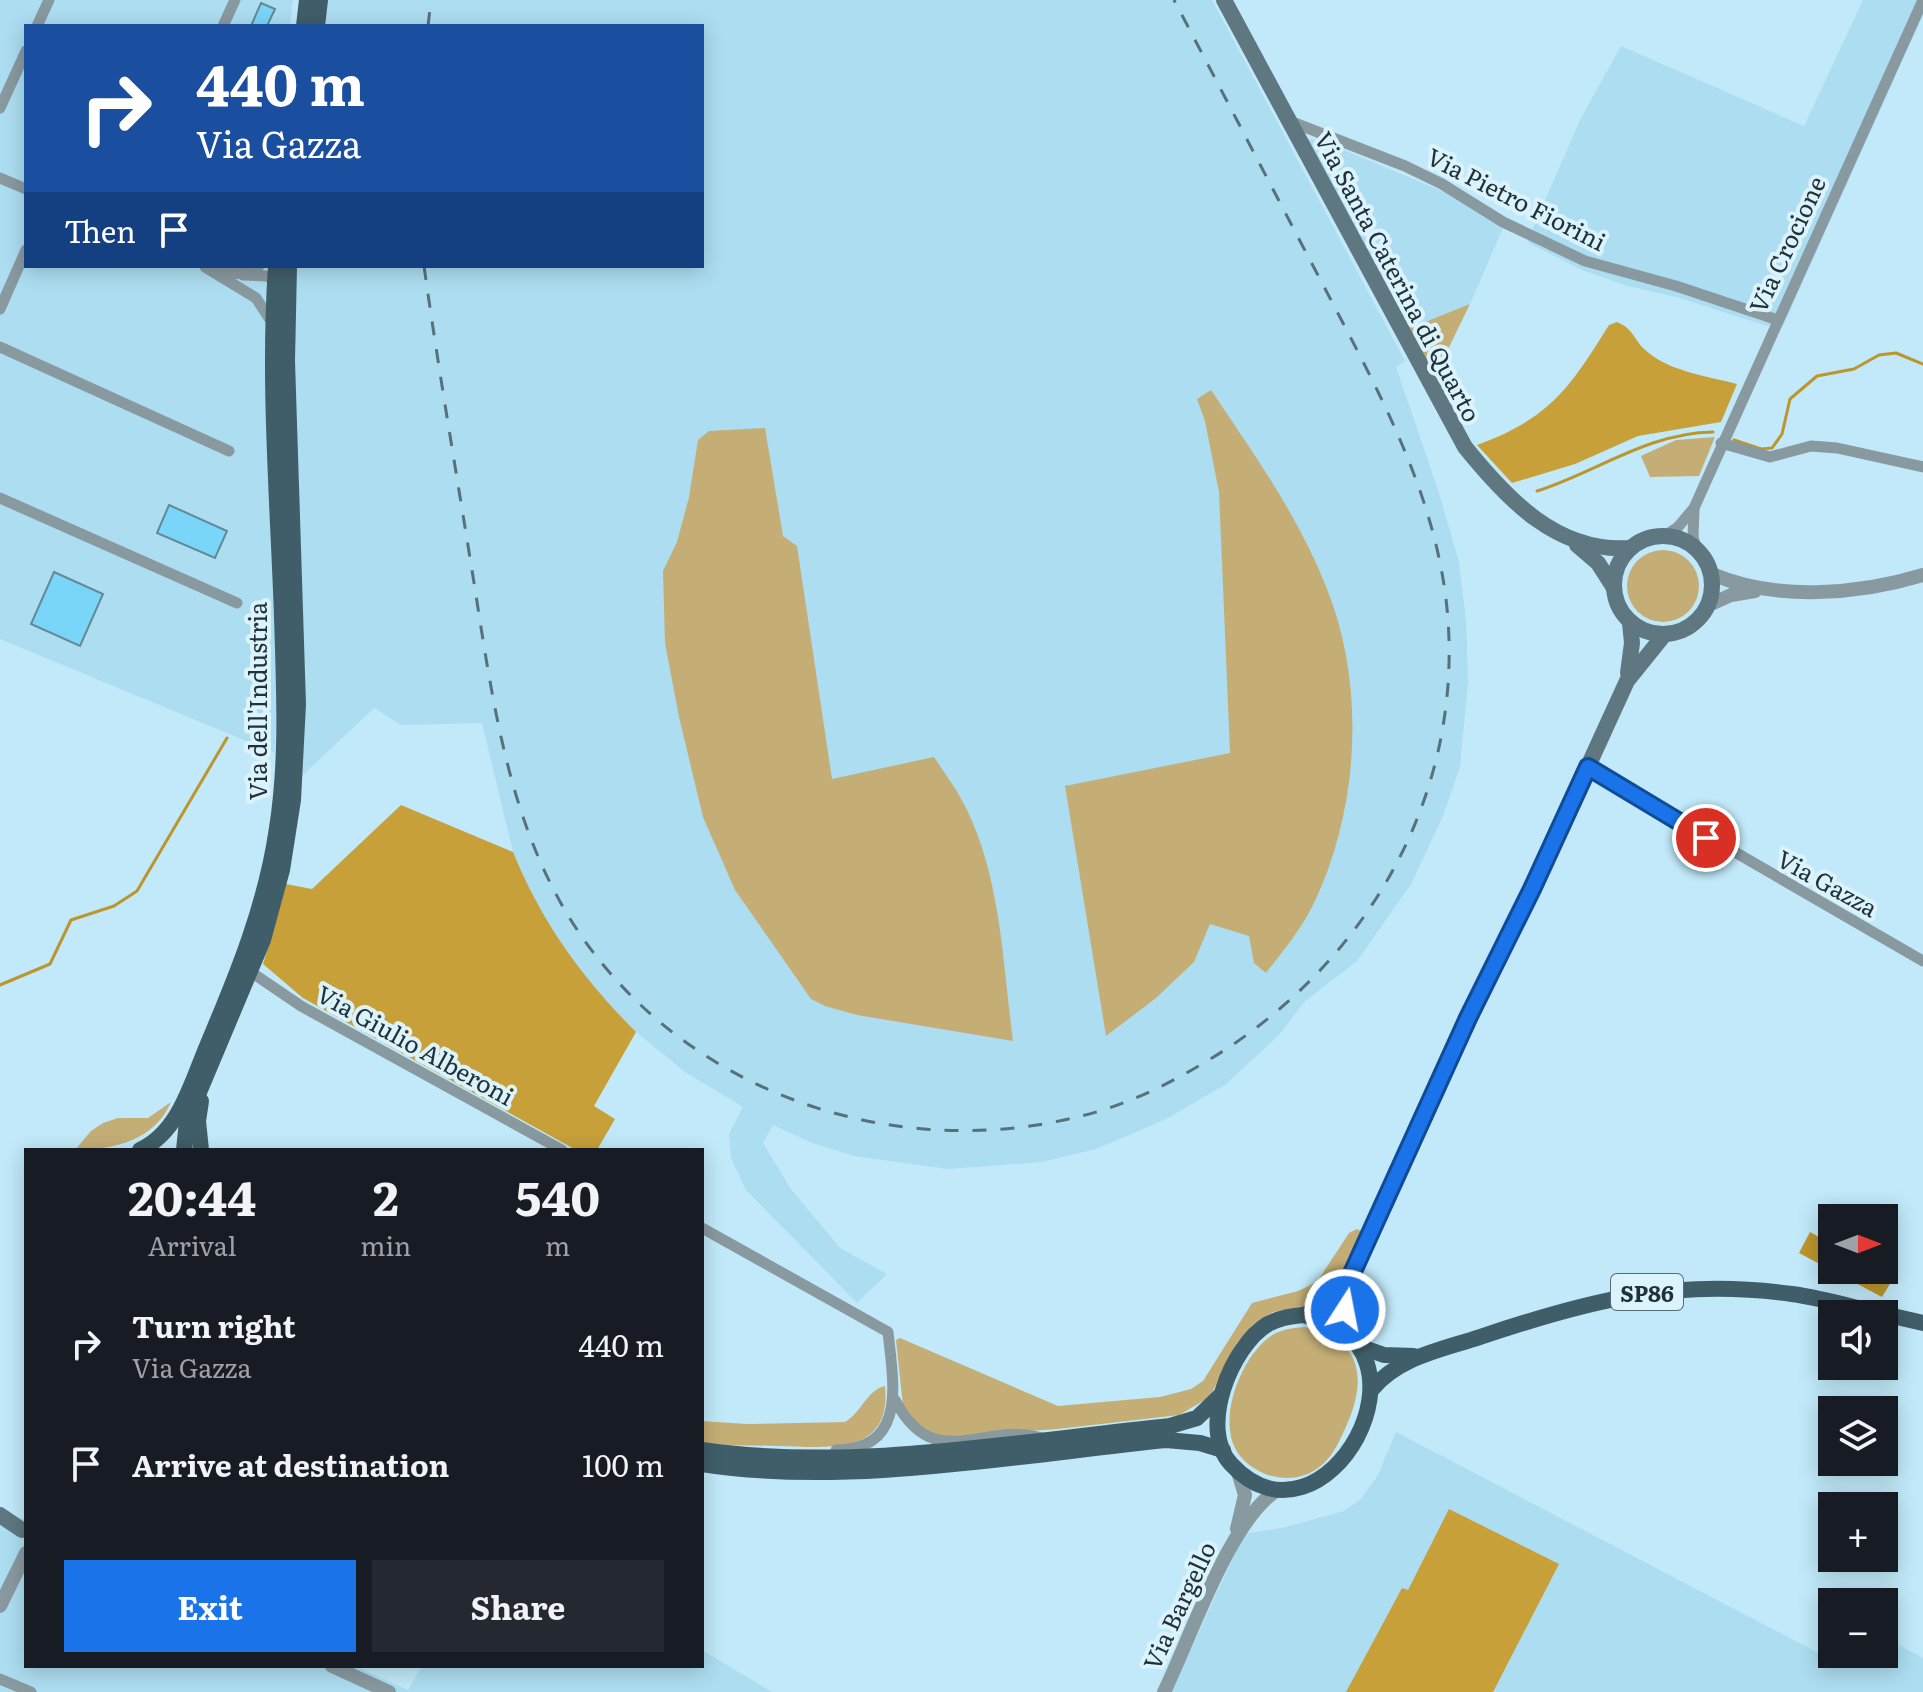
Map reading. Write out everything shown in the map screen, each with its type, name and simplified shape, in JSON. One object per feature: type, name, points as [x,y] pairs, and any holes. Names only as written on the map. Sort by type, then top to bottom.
[{"type":"main road","points":[[304,24],[307,0]]},
{"type":"main road","points":[[317,24],[320,0]]},
{"type":"main road","name":"Via Santa Caterina di Quarto","points":[[1224,0],[1465,447],[1498,487],[1532,518],[1573,541],[1598,563],[1614,588]]},
{"type":"main road","name":"Via dell'Industria","points":[[143,1148],[164,1133],[182,1105],[249,943],[262,902],[277,830],[284,764],[285,706],[274,329],[279,280]]},
{"type":"main road","name":"Via dell'Industria","points":[[184,1148],[187,1121],[251,972],[282,870],[296,768],[298,704],[287,375],[279,280]]},
{"type":"main road","points":[[1665,536],[1681,539],[1696,548],[1712,574],[1709,605],[1691,627],[1664,635],[1646,632],[1630,623],[1619,607],[1614,588],[1617,566],[1630,548],[1646,539],[1665,536]]},
{"type":"main road","name":"Via Santa Caterina di Quarto","points":[[1573,541],[1597,548],[1630,548]]},
{"type":"main road","points":[[1627,681],[1632,643],[1630,623]]},
{"type":"main road","points":[[1349,1334],[1345,1310],[1349,1280],[1472,1009],[1532,889],[1627,681],[1664,635]]},
{"type":"main road","points":[[201,1148],[198,1121],[205,1084]]},
{"type":"main road","points":[[1303,1315],[1333,1323],[1349,1334],[1361,1347],[1371,1375],[1372,1389],[1356,1437],[1333,1470],[1304,1488],[1277,1490],[1238,1472],[1223,1450],[1217,1419],[1221,1395],[1250,1340],[1270,1323],[1315,1310],[1349,1280]]},
{"type":"main road","name":"SP86","points":[[1372,1389],[1388,1372],[1419,1356],[1574,1306],[1668,1290],[1706,1288],[1794,1294],[1821,1300]]},
{"type":"main road","name":"SP86","points":[[1898,1317],[1923,1323]]},
{"type":"main road","name":"SP86","points":[[1361,1347],[1384,1355],[1419,1356]]},
{"type":"main road","points":[[704,1450],[824,1458],[871,1456],[1170,1426],[1197,1418],[1221,1395]]},
{"type":"main road","points":[[704,1464],[754,1470],[844,1471],[1166,1440],[1200,1443],[1223,1450]]},
{"type":"main road","points":[[2,1516],[24,1528]]},
{"type":"street","points":[[38,24],[49,0]]},
{"type":"street","points":[[224,24],[235,0]]},
{"type":"street","name":"Via Crocione","points":[[1665,536],[1678,527],[1694,508],[1923,0]]},
{"type":"street","points":[[0,108],[24,55]]},
{"type":"street","name":"Via Pietro Fiorini","points":[[1286,118],[1311,132],[1405,166],[1442,184],[1503,222],[1585,261],[1676,286],[1778,320]]},
{"type":"street","points":[[0,178],[24,188]]},
{"type":"street","points":[[0,309],[24,255]]},
{"type":"street","points":[[205,268],[245,290],[264,307],[274,329]]},
{"type":"street","points":[[208,268],[279,280]]},
{"type":"street","points":[[235,274],[253,268]]},
{"type":"street","points":[[245,290],[279,280]]},
{"type":"street","points":[[0,347],[229,451]]},
{"type":"street","points":[[1721,443],[1770,457],[1811,446],[1837,448],[1923,467]]},
{"type":"street","points":[[0,498],[237,603]]},
{"type":"street","name":"Via Crocione","points":[[1694,508],[1693,537],[1696,548]]},
{"type":"street","points":[[1712,574],[1730,582],[1772,589],[1847,590],[1895,584],[1923,575]]},
{"type":"street","points":[[1709,605],[1731,595],[1772,589]]},
{"type":"street","name":"Via Gazza","points":[[1588,767],[1923,961]]},
{"type":"street","name":"Via Giulio Alberoni","points":[[251,972],[301,1006],[558,1148]]},
{"type":"street","points":[[704,1229],[888,1332],[895,1400],[906,1422],[932,1439],[946,1441],[1029,1433],[1045,1439]]},
{"type":"street","points":[[741,1455],[764,1449],[842,1450],[859,1447],[883,1430],[895,1400]]},
{"type":"street","name":"Via Bargello","points":[[1235,1538],[1245,1495],[1238,1472]]},
{"type":"street","name":"Via Bargello","points":[[1164,1692],[1235,1538],[1260,1502],[1277,1490]]},
{"type":"street","points":[[14,1573],[24,1528]]},
{"type":"street","points":[[0,1606],[24,1556]]},
{"type":"street","points":[[336,1668],[389,1692]]},
{"type":"street","points":[[0,1679],[31,1692]]},
{"type":"shaded area","points":[[0,0],[293,0],[290,24],[24,24],[24,268],[267,268],[266,394],[277,700],[275,753],[0,639]]},
{"type":"shaded area","points":[[326,0],[1212,0],[1405,361],[1396,367],[1459,562],[1466,621],[1468,682],[1460,767],[1443,816],[1411,884],[1357,961],[1304,1002],[1280,1034],[1225,1085],[1164,1120],[1096,1149],[1041,1162],[948,1169],[853,1156],[810,1142],[773,1125],[763,1143],[791,1189],[840,1248],[887,1274],[857,1303],[746,1190],[731,1158],[729,1134],[743,1107],[685,1072],[636,1032],[595,990],[563,949],[528,888],[513,852],[482,723],[401,725],[374,708],[302,776],[293,401],[295,268],[704,268],[704,24],[322,24]]},
{"type":"shaded area","points":[[1863,0],[1923,0],[1923,15],[1783,326],[1767,326],[1680,298],[1628,286],[1582,270],[1527,242],[1580,120],[1621,46],[1804,126]]},
{"type":"shaded area","points":[[1306,138],[1334,146],[1449,194],[1503,228],[1470,304],[1410,328]]},
{"type":"shaded area","points":[[1470,304],[1435,376],[1410,328]]},
{"type":"shaded area","points":[[1617,322],[1629,330],[1652,356],[1663,362],[1687,372],[1737,384],[1721,422],[1638,436],[1575,464],[1512,483],[1477,445],[1523,424],[1555,399],[1582,367],[1609,325]]},
{"type":"shaded area","points":[[1211,390],[1289,511],[1327,589],[1348,666],[1352,747],[1348,788],[1329,866],[1314,903],[1266,973],[1254,963],[1249,936],[1210,924],[1194,962],[1156,998],[1106,1036],[1065,786],[1230,753],[1219,492],[1205,421],[1197,399]]},
{"type":"shaded area","points":[[765,428],[783,536],[797,546],[832,779],[934,757],[967,810],[987,865],[999,923],[1013,1041],[857,1015],[811,999],[735,890],[703,817],[665,643],[663,571],[677,542],[689,497],[698,440],[709,431]]},
{"type":"shaded area","points":[[1715,437],[1699,476],[1650,477],[1641,456],[1676,440]]},
{"type":"shaded area","points":[[1663,550],[1683,556],[1693,566],[1699,586],[1693,606],[1683,616],[1663,622],[1643,616],[1633,606],[1627,586],[1633,566],[1643,556]]},
{"type":"shaded area","points":[[401,805],[513,852],[550,926],[565,948],[598,991],[636,1032],[594,1106],[615,1119],[598,1148],[572,1148],[303,998],[263,964],[286,884],[312,889]]},
{"type":"shaded area","points":[[171,1102],[155,1126],[132,1140],[104,1148],[77,1148],[91,1131],[103,1123],[118,1118],[148,1118]]},
{"type":"shaded area","points":[[1357,1229],[1363,1232],[1338,1281],[1309,1305],[1273,1312],[1253,1325],[1236,1344],[1210,1397],[1179,1415],[1058,1429],[947,1437],[924,1432],[903,1406],[896,1340],[900,1338],[1058,1406],[1160,1397],[1191,1389],[1203,1381],[1252,1303],[1298,1291],[1317,1282],[1349,1233]]},
{"type":"shaded area","points":[[1810,1232],[1818,1236],[1818,1263],[1799,1253]]},
{"type":"shaded area","points":[[1857,1284],[1890,1284],[1882,1297]]},
{"type":"shaded area","points":[[1304,1327],[1337,1339],[1347,1349],[1357,1374],[1354,1405],[1336,1447],[1318,1468],[1296,1477],[1272,1476],[1250,1466],[1241,1457],[1233,1444],[1230,1409],[1242,1373],[1262,1343],[1278,1332]]},
{"type":"shaded area","points":[[885,1386],[884,1409],[878,1425],[867,1436],[852,1443],[816,1447],[704,1443],[704,1421],[746,1424],[845,1422]]},
{"type":"shaded area","points":[[1396,1432],[1818,1653],[1818,1668],[1898,1668],[1898,1645],[1923,1658],[1923,1692],[1171,1692],[1244,1534],[1286,1527],[1344,1511],[1360,1500],[1378,1475]]},
{"type":"shaded area","points":[[1449,1509],[1559,1564],[1493,1692],[1346,1692],[1402,1588],[1408,1590]]},
{"type":"shaded area","points":[[0,1510],[24,1519],[24,1668],[359,1668],[408,1690],[421,1668],[704,1668],[704,1651],[772,1692],[0,1692]]},
{"type":"building","points":[[261,3],[275,9],[268,24],[252,24]]},
{"type":"building","points":[[169,505],[227,531],[215,558],[157,533]]},
{"type":"building","points":[[54,572],[103,594],[80,646],[31,624]]},
{"type":"waterway","points":[[1734,440],[1761,449],[1772,448],[1782,434],[1790,399],[1817,376],[1854,369],[1879,355],[1896,353],[1923,364]]},
{"type":"waterway","points":[[1537,491],[1644,446],[1689,434],[1713,432]]},
{"type":"waterway","points":[[0,985],[50,964],[71,920],[114,906],[137,891],[227,738]]},
{"type":"railway","points":[[428,24],[431,0]]},
{"type":"railway","points":[[424,268],[495,710],[519,805],[556,895],[582,937],[627,992],[680,1038],[739,1075],[803,1103],[871,1122],[940,1130],[1011,1128],[1081,1116],[1116,1106],[1197,1067],[1266,1020],[1315,976],[1357,926],[1392,872],[1419,814],[1438,752],[1448,687],[1448,620],[1442,574],[1432,530],[1402,444],[1362,360],[1174,0]]},
{"type":"route","points":[[1345,1310],[1349,1280],[1417,1128],[1588,767],[1706,838]]}]
